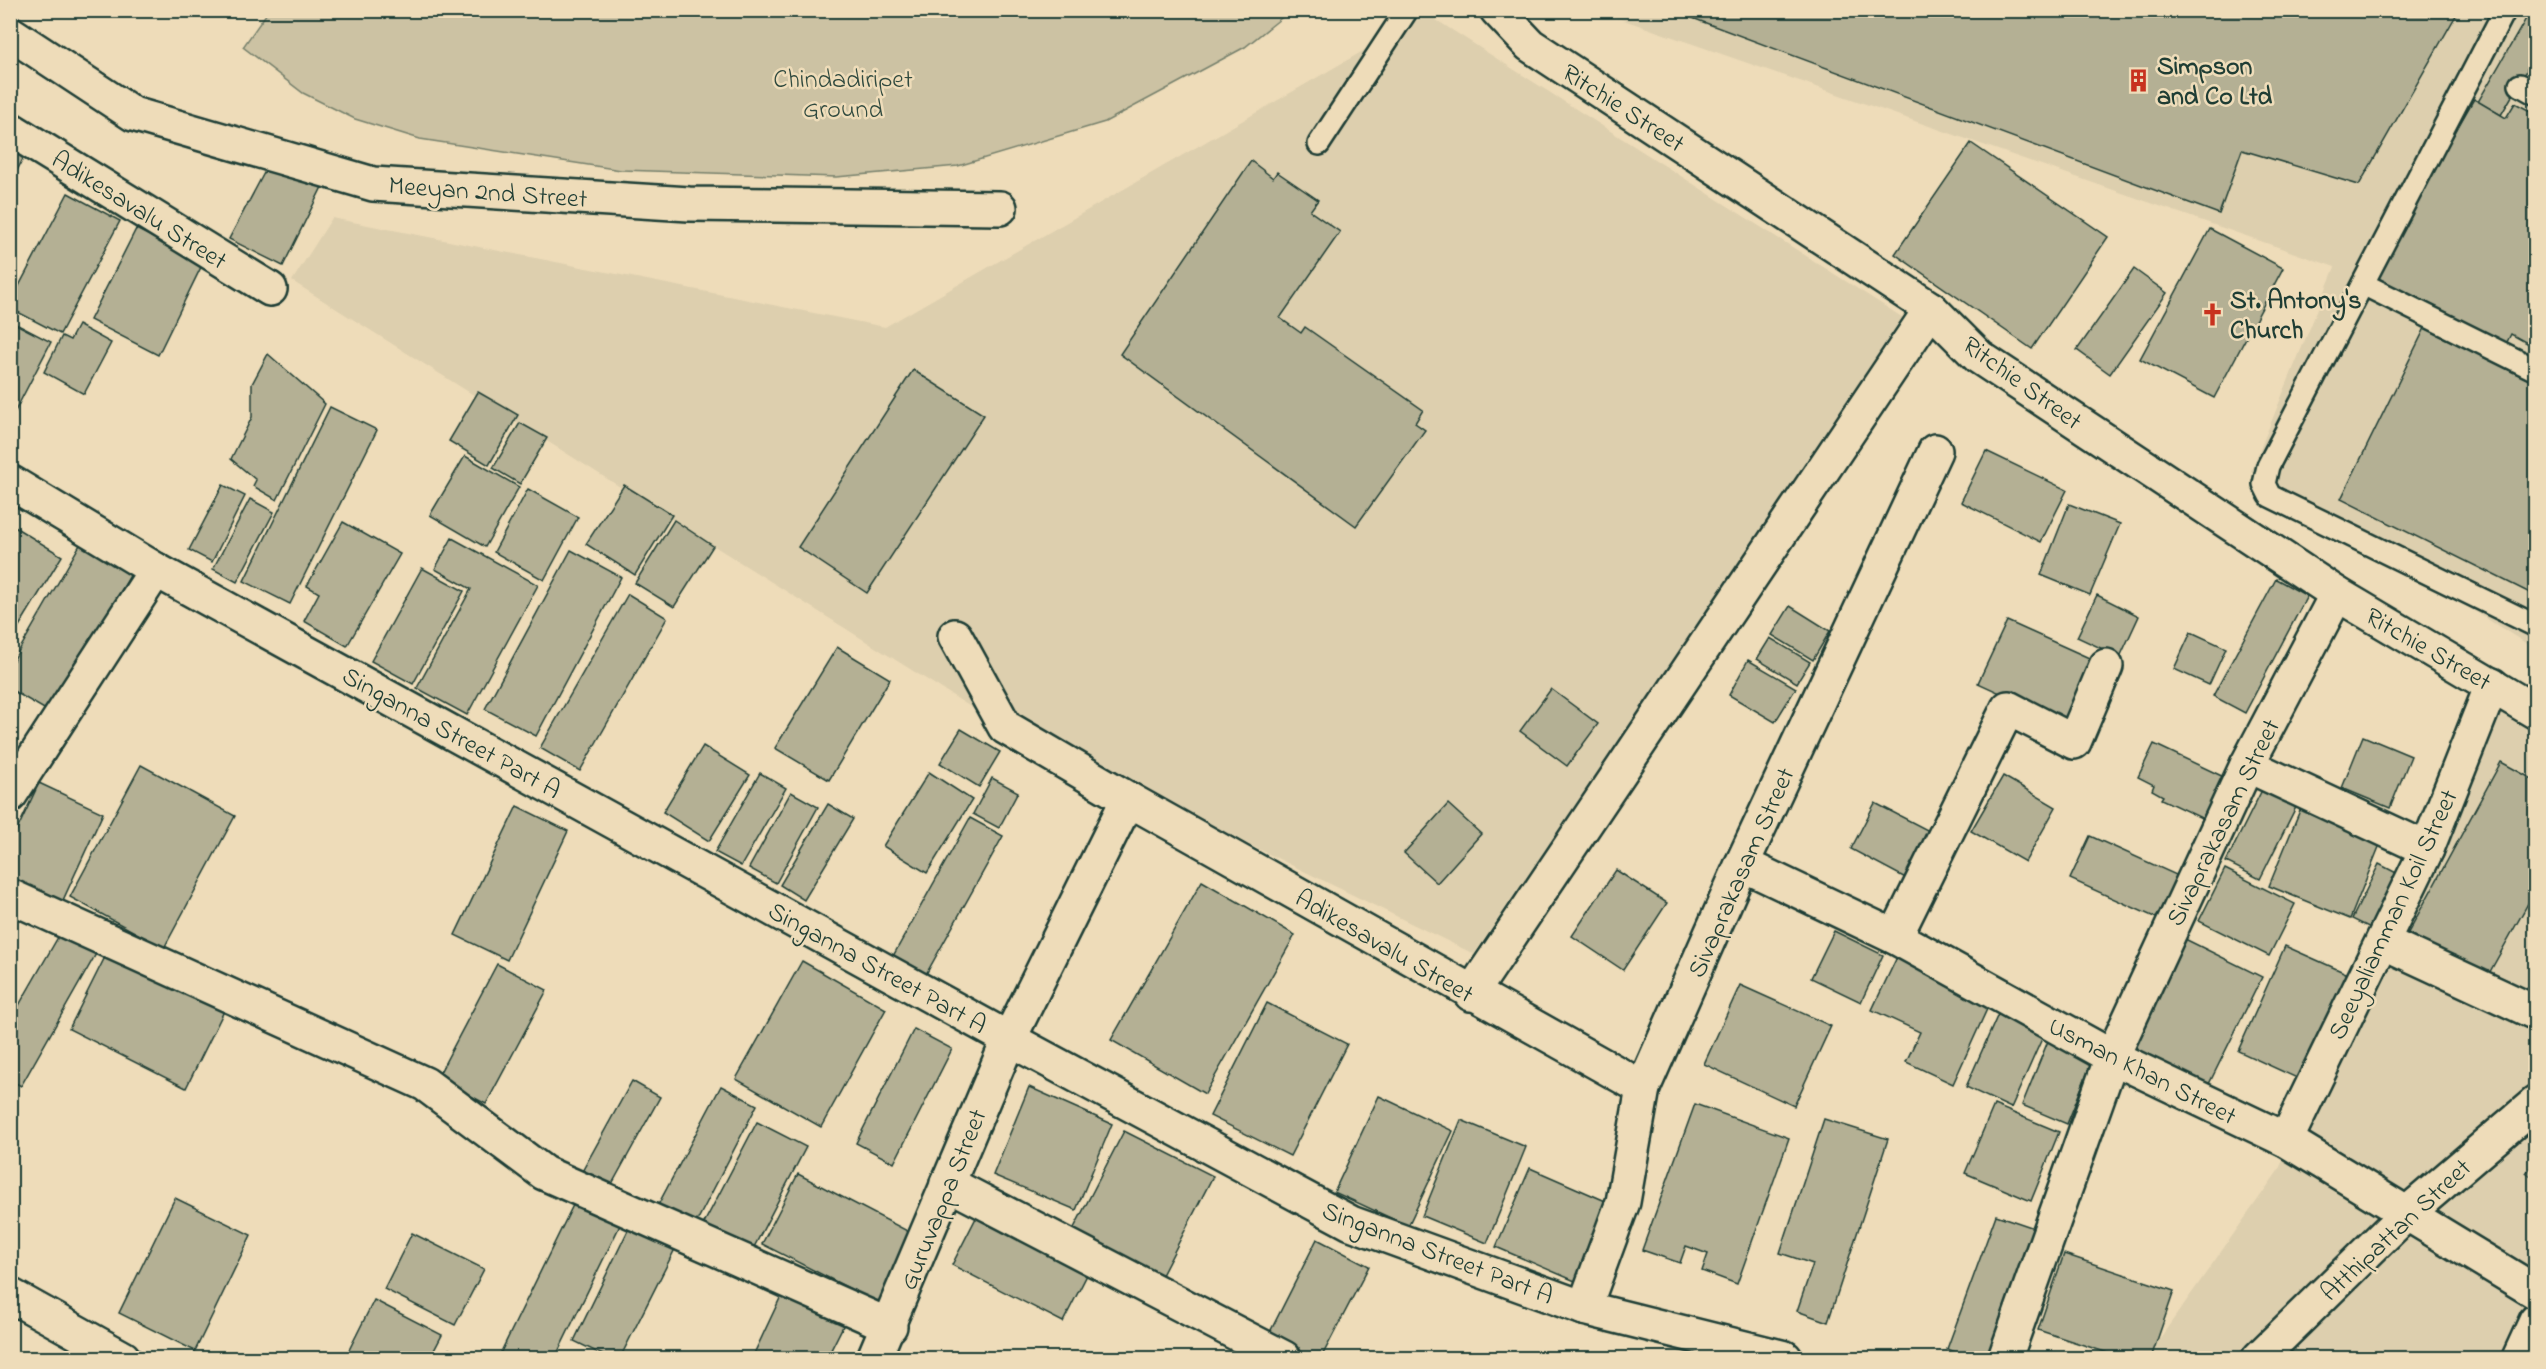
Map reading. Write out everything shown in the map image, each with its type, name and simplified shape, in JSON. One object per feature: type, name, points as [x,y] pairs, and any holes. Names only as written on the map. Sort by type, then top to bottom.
[{"type":"street","name":"Ritchie Street","points":[[1497,10],[1530,45],[1931,309],[1979,357],[2337,594],[2535,712]]},
{"type":"street","name":"Meeyan 2nd Street","points":[[10,33],[133,114],[373,184],[689,204],[1000,208]]},
{"type":"street","name":"Adikesavalu Street","points":[[10,129],[270,289]]},
{"type":"street","points":[[1471,994],[1931,309]]},
{"type":"street","name":"Sivaprakasam Street","points":[[1584,1308],[1623,1202],[1643,1088],[1742,864],[1935,451]]},
{"type":"street","name":"Singanna Street Part A","points":[[10,482],[156,570],[1009,1039],[1351,1223],[1584,1308],[1785,1359]]},
{"type":"street","points":[[10,795],[156,570]]},
{"type":"street","name":"Sivaprakasam Street","points":[[2005,1359],[2112,1057],[2247,765],[2337,594]]},
{"type":"street","name":"Adikesavalu Street","points":[[955,636],[1005,727],[1471,994],[1643,1088]]},
{"type":"street","points":[[1895,937],[2008,708],[2074,742],[2106,666]]},
{"type":"street","name":"Seeyaliamman Koil Street","points":[[2286,1140],[2427,849],[2492,685]]},
{"type":"street","points":[[2247,765],[2427,849]]},
{"type":"street","name":"Guruvappa Street","points":[[874,1359],[890,1326],[947,1183],[1009,1039],[1128,799]]},
{"type":"street","name":"Usman Khan Street","points":[[1742,864],[1895,937],[2112,1057],[2286,1140],[2535,1292]]},
{"type":"street","points":[[10,896],[425,1084],[544,1173],[890,1326]]},
{"type":"street","points":[[2383,942],[2535,1013]]},
{"type":"street","name":"Atthipattan Street","points":[[2259,1359],[2406,1215],[2535,1103]]},
{"type":"street","points":[[947,1183],[1284,1359]]},
{"type":"street","points":[[10,1295],[123,1359]]},
{"type":"street","points":[[2519,1359],[2535,1321]]},
{"type":"lane","points":[[1319,144],[1407,10]]},
{"type":"lane","points":[[2505,10],[2268,466],[2264,484],[2270,496],[2535,626]]},
{"type":"lane","points":[[2363,284],[2535,370]]},
{"type":"shaded area","points":[[1598,11],[2535,11],[2535,649],[2251,471],[2335,267]]},
{"type":"shaded area","points":[[1427,14],[1905,319],[1474,954],[985,716],[292,281],[332,218],[885,327]]},
{"type":"shaded area","points":[[2496,707],[2535,732],[2535,1358],[2146,1358],[2278,1171]]},
{"type":"green space","name":"Chindadiripet Ground","points":[[269,10],[1290,11],[1245,47],[1105,122],[958,166],[836,177],[621,170],[420,139],[355,119],[303,93],[243,47]]},
{"type":"building","name":"Simpson and Co Ltd","points":[[1671,10],[2459,10],[2359,185],[2242,150],[2219,214]]},
{"type":"building","points":[[2531,10],[2536,10],[2536,55],[2501,115],[2478,102]]},
{"type":"building","points":[[2536,55],[2536,74],[2527,69]]},
{"type":"building","points":[[2474,99],[2506,118],[2515,103],[2536,114],[2536,348],[2511,334],[2505,346],[2454,316],[2452,321],[2373,275]]},
{"type":"building","points":[[1971,143],[2108,237],[2032,349],[1895,254]]},
{"type":"building","points":[[10,148],[25,155],[10,184]]},
{"type":"building","points":[[1251,161],[1273,178],[1277,172],[1318,200],[1310,211],[1340,232],[1280,318],[1301,333],[1305,327],[1423,410],[1415,423],[1425,430],[1356,526],[1120,354]]},
{"type":"building","points":[[265,171],[323,185],[283,266],[229,239]]},
{"type":"building","points":[[68,193],[120,221],[60,334],[10,308],[10,303]]},
{"type":"building","points":[[136,229],[203,263],[158,355],[90,320]]},
{"type":"building","name":"St. Antony's Church","points":[[2210,229],[2283,268],[2214,398],[2140,359]]},
{"type":"building","points":[[2134,269],[2167,293],[2110,374],[2077,350]]},
{"type":"building","points":[[10,321],[51,342],[10,421]]},
{"type":"building","points":[[78,325],[111,343],[84,394],[44,372],[62,336],[70,340]]},
{"type":"building","points":[[2425,328],[2536,383],[2536,596],[2341,499]]},
{"type":"building","points":[[268,354],[325,404],[277,500],[253,486],[256,480],[231,459],[252,417],[252,384]]},
{"type":"building","points":[[913,370],[984,415],[867,593],[798,547]]},
{"type":"building","points":[[478,392],[518,415],[489,465],[449,441]]},
{"type":"building","points":[[330,407],[377,430],[290,604],[244,581]]},
{"type":"building","points":[[520,423],[547,438],[520,484],[493,468]]},
{"type":"building","points":[[1986,451],[2067,490],[2041,542],[1961,502]]},
{"type":"building","points":[[465,456],[519,487],[485,547],[430,515]]},
{"type":"building","points":[[223,485],[245,496],[212,562],[189,550]]},
{"type":"building","points":[[624,485],[672,515],[635,575],[586,544]]},
{"type":"building","points":[[528,489],[578,517],[544,580],[494,552]]},
{"type":"building","points":[[250,499],[274,512],[237,582],[213,569]]},
{"type":"building","points":[[2069,504],[2120,524],[2090,595],[2041,575]]},
{"type":"building","points":[[674,520],[713,546],[674,607],[635,583]]},
{"type":"building","points":[[343,522],[400,554],[347,646],[304,621],[319,593],[307,586]]},
{"type":"building","points":[[13,526],[62,556],[10,641],[10,530]]},
{"type":"building","points":[[452,538],[538,585],[467,715],[417,688],[471,589],[435,569]]},
{"type":"building","points":[[81,543],[132,572],[51,713],[10,689],[10,666]]},
{"type":"building","points":[[571,550],[621,577],[536,736],[485,709]]},
{"type":"building","points":[[422,568],[464,591],[413,684],[371,661]]},
{"type":"building","points":[[2276,579],[2307,596],[2245,713],[2213,696]]},
{"type":"building","points":[[628,594],[667,618],[580,771],[540,748]]},
{"type":"building","points":[[2097,595],[2139,616],[2120,657],[2077,637]]},
{"type":"building","points":[[1790,606],[1830,631],[1813,660],[1772,635]]},
{"type":"building","points":[[2007,621],[2098,662],[2070,725],[1978,683]]},
{"type":"building","points":[[2191,632],[2226,648],[2209,685],[2174,669]]},
{"type":"building","points":[[1770,638],[1810,662],[1797,683],[1757,659]]},
{"type":"building","points":[[837,647],[890,679],[829,780],[775,748]]},
{"type":"building","points":[[1748,660],[1796,688],[1775,722],[1729,695]]},
{"type":"building","points":[[1551,689],[1598,724],[1567,766],[1520,731]]},
{"type":"building","points":[[961,729],[1000,752],[979,787],[940,763]]},
{"type":"building","points":[[2363,736],[2411,756],[2390,808],[2342,788]]},
{"type":"building","points":[[2154,744],[2228,779],[2214,824],[2161,799],[2163,796],[2152,790],[2154,785],[2138,777]]},
{"type":"building","points":[[703,746],[750,775],[709,841],[663,812]]},
{"type":"building","points":[[2501,762],[2536,781],[2536,889],[2487,977],[2408,933]]},
{"type":"building","points":[[141,765],[235,816],[164,948],[70,897]]},
{"type":"building","points":[[929,772],[972,800],[927,873],[883,846]]},
{"type":"building","points":[[760,773],[786,788],[741,866],[715,852]]},
{"type":"building","points":[[2003,776],[2056,807],[2025,862],[1971,831]]},
{"type":"building","points":[[992,778],[1018,792],[999,828],[973,814]]},
{"type":"building","points":[[2266,782],[2300,799],[2260,879],[2226,862]]},
{"type":"building","points":[[39,783],[103,813],[58,911],[10,889],[10,845]]},
{"type":"building","points":[[791,792],[818,807],[776,883],[749,868]]},
{"type":"building","points":[[1875,803],[1937,835],[1913,882],[1851,849]]},
{"type":"building","points":[[2303,803],[2383,837],[2350,919],[2269,886]]},
{"type":"building","points":[[828,804],[853,819],[804,900],[780,885]]},
{"type":"building","points":[[1448,804],[1481,834],[1437,883],[1404,853]]},
{"type":"building","points":[[517,806],[568,831],[507,960],[455,935]]},
{"type":"building","points":[[970,818],[1003,836],[925,976],[892,958]]},
{"type":"building","points":[[2090,836],[2183,878],[2163,921],[2070,879]]},
{"type":"building","points":[[2379,864],[2410,880],[2383,934],[2352,919]]},
{"type":"building","points":[[2225,869],[2295,904],[2269,956],[2199,921]]},
{"type":"building","points":[[1616,870],[1667,903],[1623,970],[1572,936]]},
{"type":"building","points":[[1202,881],[1295,935],[1205,1094],[1111,1040]]},
{"type":"building","points":[[1834,931],[1883,955],[1861,1002],[1811,978]]},
{"type":"building","points":[[61,932],[97,952],[21,1086],[10,1080],[10,1021]]},
{"type":"building","points":[[2181,937],[2262,977],[2204,1094],[2123,1053]]},
{"type":"building","points":[[2285,946],[2357,978],[2310,1084],[2238,1051]]},
{"type":"building","points":[[109,949],[226,1007],[186,1088],[69,1029]]},
{"type":"building","points":[[1898,955],[1992,998],[1953,1084],[1906,1062],[1920,1032],[1872,1010]]},
{"type":"building","points":[[802,961],[886,1009],[821,1127],[736,1079]]},
{"type":"building","points":[[497,964],[547,990],[486,1104],[437,1078]]},
{"type":"building","points":[[1740,985],[1831,1026],[1794,1106],[1704,1064]]},
{"type":"building","points":[[1267,1003],[1347,1044],[1290,1156],[1210,1116]]},
{"type":"building","points":[[2003,1003],[2049,1023],[2011,1108],[1966,1087]]},
{"type":"building","points":[[914,1029],[952,1049],[894,1163],[856,1143]]},
{"type":"building","points":[[2048,1041],[2093,1059],[2067,1124],[2022,1105]]},
{"type":"building","points":[[632,1081],[660,1097],[607,1193],[579,1177]]},
{"type":"building","points":[[721,1086],[757,1105],[694,1227],[657,1207]]},
{"type":"building","points":[[1029,1087],[1112,1124],[1076,1210],[993,1175]]},
{"type":"building","points":[[1379,1096],[1453,1131],[1408,1226],[1334,1192]]},
{"type":"building","points":[[1695,1104],[1789,1138],[1737,1284],[1702,1271],[1708,1254],[1686,1246],[1680,1263],[1642,1250]]},
{"type":"building","points":[[1994,1105],[2059,1132],[2031,1201],[1965,1173]]},
{"type":"building","points":[[1824,1119],[1888,1139],[1828,1322],[1797,1311],[1813,1264],[1780,1253]]},
{"type":"building","points":[[1461,1120],[1526,1147],[1487,1243],[1422,1216]]},
{"type":"building","points":[[757,1122],[806,1147],[752,1251],[703,1225]]},
{"type":"building","points":[[1124,1131],[1213,1176],[1162,1275],[1073,1230]]},
{"type":"building","points":[[2536,1161],[2536,1180],[2526,1173]]},
{"type":"building","points":[[1530,1168],[1610,1203],[1575,1281],[1496,1247]]},
{"type":"building","points":[[798,1174],[917,1236],[882,1305],[762,1244]]},
{"type":"building","points":[[578,1195],[624,1217],[555,1358],[498,1358]]},
{"type":"building","points":[[175,1198],[251,1235],[195,1351],[119,1313]]},
{"type":"building","points":[[980,1210],[1091,1267],[1063,1322],[952,1265]]},
{"type":"building","points":[[1996,1215],[2040,1230],[1994,1358],[1973,1358],[1947,1349]]},
{"type":"building","points":[[633,1220],[678,1243],[620,1358],[609,1358],[574,1341]]},
{"type":"building","points":[[412,1233],[484,1269],[455,1325],[384,1289]]},
{"type":"building","points":[[1317,1239],[1369,1266],[1321,1358],[1306,1358],[1267,1338]]},
{"type":"building","points":[[2064,1254],[2174,1291],[2151,1358],[2123,1358],[2038,1330]]},
{"type":"building","points":[[782,1294],[844,1324],[831,1350],[848,1358],[752,1358]]},
{"type":"building","points":[[374,1300],[442,1335],[430,1358],[345,1358]]},
{"type":"building","points":[[449,1349],[469,1358],[444,1358]]},
{"type":"place","name":"Simpson and Co Ltd","points":[[2139,80]]},
{"type":"place","name":"St. Antony's Church","points":[[2212,314]]}]
